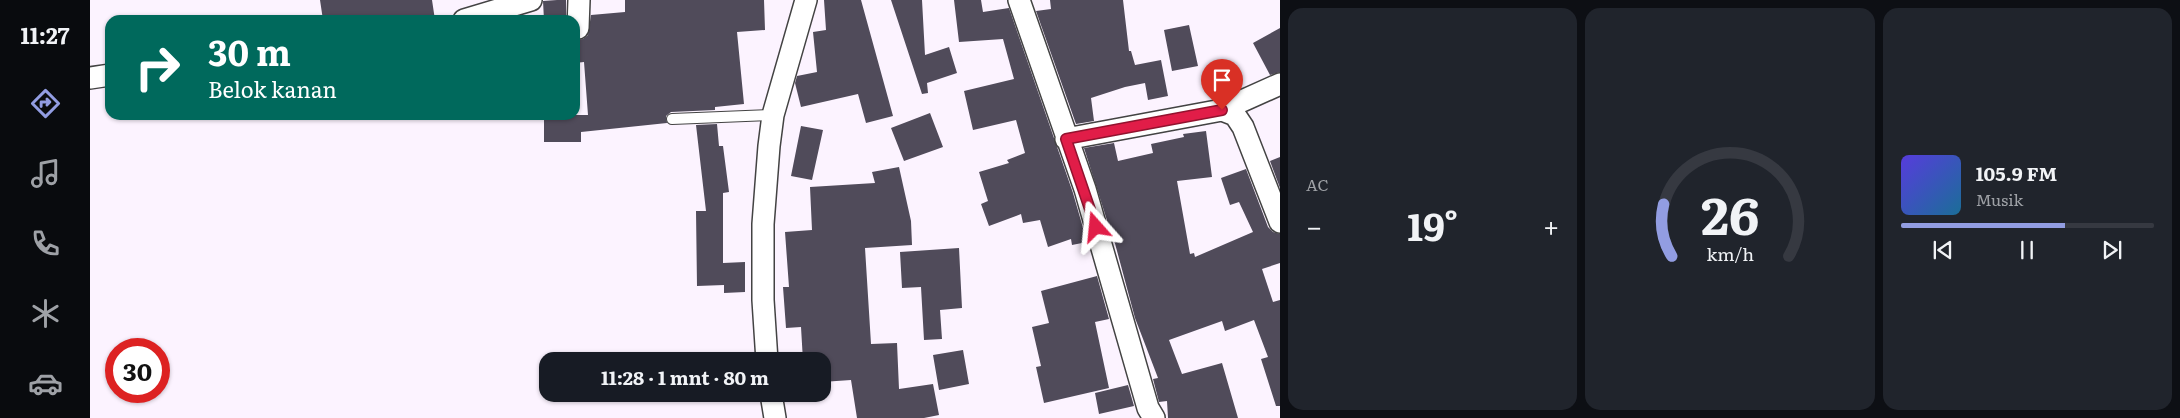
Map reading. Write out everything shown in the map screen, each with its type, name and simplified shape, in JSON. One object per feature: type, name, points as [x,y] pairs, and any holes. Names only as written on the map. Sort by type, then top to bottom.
[{"type":"street","points":[[481,15],[531,0]]},
{"type":"street","points":[[578,0],[578,15]]},
{"type":"street","points":[[766,352],[763,300],[763,224],[773,115],[806,0]]},
{"type":"street","points":[[1019,0],[1088,199],[1148,408],[1154,418]]},
{"type":"street","points":[[90,78],[105,76]]},
{"type":"street","points":[[1066,139],[1222,110],[1280,84]]},
{"type":"street","points":[[1222,110],[1235,115],[1243,127],[1280,222]]},
{"type":"street","points":[[772,402],[775,418]]},
{"type":"lane","points":[[672,119],[773,115]]},
{"type":"building","points":[[320,0],[432,0],[434,15],[322,15]]},
{"type":"building","points":[[566,0],[566,15],[544,15],[543,1]]},
{"type":"building","points":[[625,0],[764,0],[765,30],[737,32],[744,104],[715,107],[715,110],[671,112],[666,116],[667,123],[581,132],[581,142],[544,142],[544,120],[580,120],[580,115],[588,115],[584,62],[580,62],[580,39],[588,35],[591,15],[625,12]]},
{"type":"building","points":[[824,0],[861,0],[893,116],[866,123],[858,94],[801,107],[795,83],[797,76],[817,72],[813,32],[826,30]]},
{"type":"building","points":[[891,0],[922,0],[925,55],[949,47],[957,73],[927,83],[928,93],[922,94]]},
{"type":"building","points":[[954,0],[981,0],[983,12],[1009,8],[1073,193],[1087,242],[1072,245],[1071,239],[1048,247],[1040,220],[1023,223],[1021,214],[989,226],[981,204],[988,201],[979,172],[1009,163],[1007,160],[1025,153],[1016,120],[973,130],[964,91],[1014,79],[1003,39],[959,42]]},
{"type":"building","points":[[1050,0],[1123,0],[1129,51],[1131,51],[1135,65],[1161,60],[1168,96],[1148,100],[1145,83],[1125,87],[1091,98],[1094,121],[1076,124],[1036,11],[1051,9]]},
{"type":"building","points":[[1189,25],[1198,66],[1172,71],[1164,30]]},
{"type":"building","points":[[1280,28],[1280,72],[1270,75],[1253,43]]},
{"type":"building","points":[[930,113],[943,147],[904,161],[891,128]]},
{"type":"building","points":[[717,124],[719,146],[723,146],[729,192],[723,193],[723,263],[745,262],[745,292],[724,293],[724,285],[697,286],[696,211],[706,211],[696,125]]},
{"type":"building","points":[[801,126],[823,130],[812,180],[791,176]]},
{"type":"building","points":[[1206,131],[1212,177],[1177,181],[1190,254],[1194,253],[1195,257],[1253,232],[1239,202],[1230,205],[1221,178],[1246,169],[1268,227],[1273,232],[1280,234],[1280,263],[1262,269],[1273,302],[1280,300],[1280,406],[1276,406],[1261,359],[1268,357],[1254,320],[1225,331],[1222,321],[1169,340],[1182,374],[1222,363],[1238,418],[1168,418],[1167,401],[1159,402],[1153,379],[1158,378],[1135,318],[1113,236],[1084,148],[1114,143],[1118,161],[1153,153],[1151,144],[1184,137],[1183,134]]},
{"type":"building","points":[[1280,157],[1280,188],[1270,161]]},
{"type":"building","points":[[899,167],[911,221],[912,245],[865,248],[871,344],[897,343],[899,389],[933,384],[939,415],[924,418],[857,418],[851,380],[831,381],[831,352],[802,352],[801,327],[786,328],[783,287],[789,287],[785,232],[812,230],[810,187],[875,183],[872,172]]},
{"type":"building","points":[[959,248],[962,308],[940,310],[942,339],[924,340],[921,287],[902,288],[900,252]]},
{"type":"building","points":[[1097,276],[1109,319],[1095,322],[1109,388],[1044,403],[1036,367],[1041,366],[1032,327],[1049,323],[1041,291]]},
{"type":"building","points":[[963,350],[969,384],[939,390],[933,355]]},
{"type":"building","points":[[1128,385],[1134,406],[1099,414],[1095,393]]},
{"type":"route","points":[[1096,227],[1085,189],[1066,139],[1222,110]]}]
